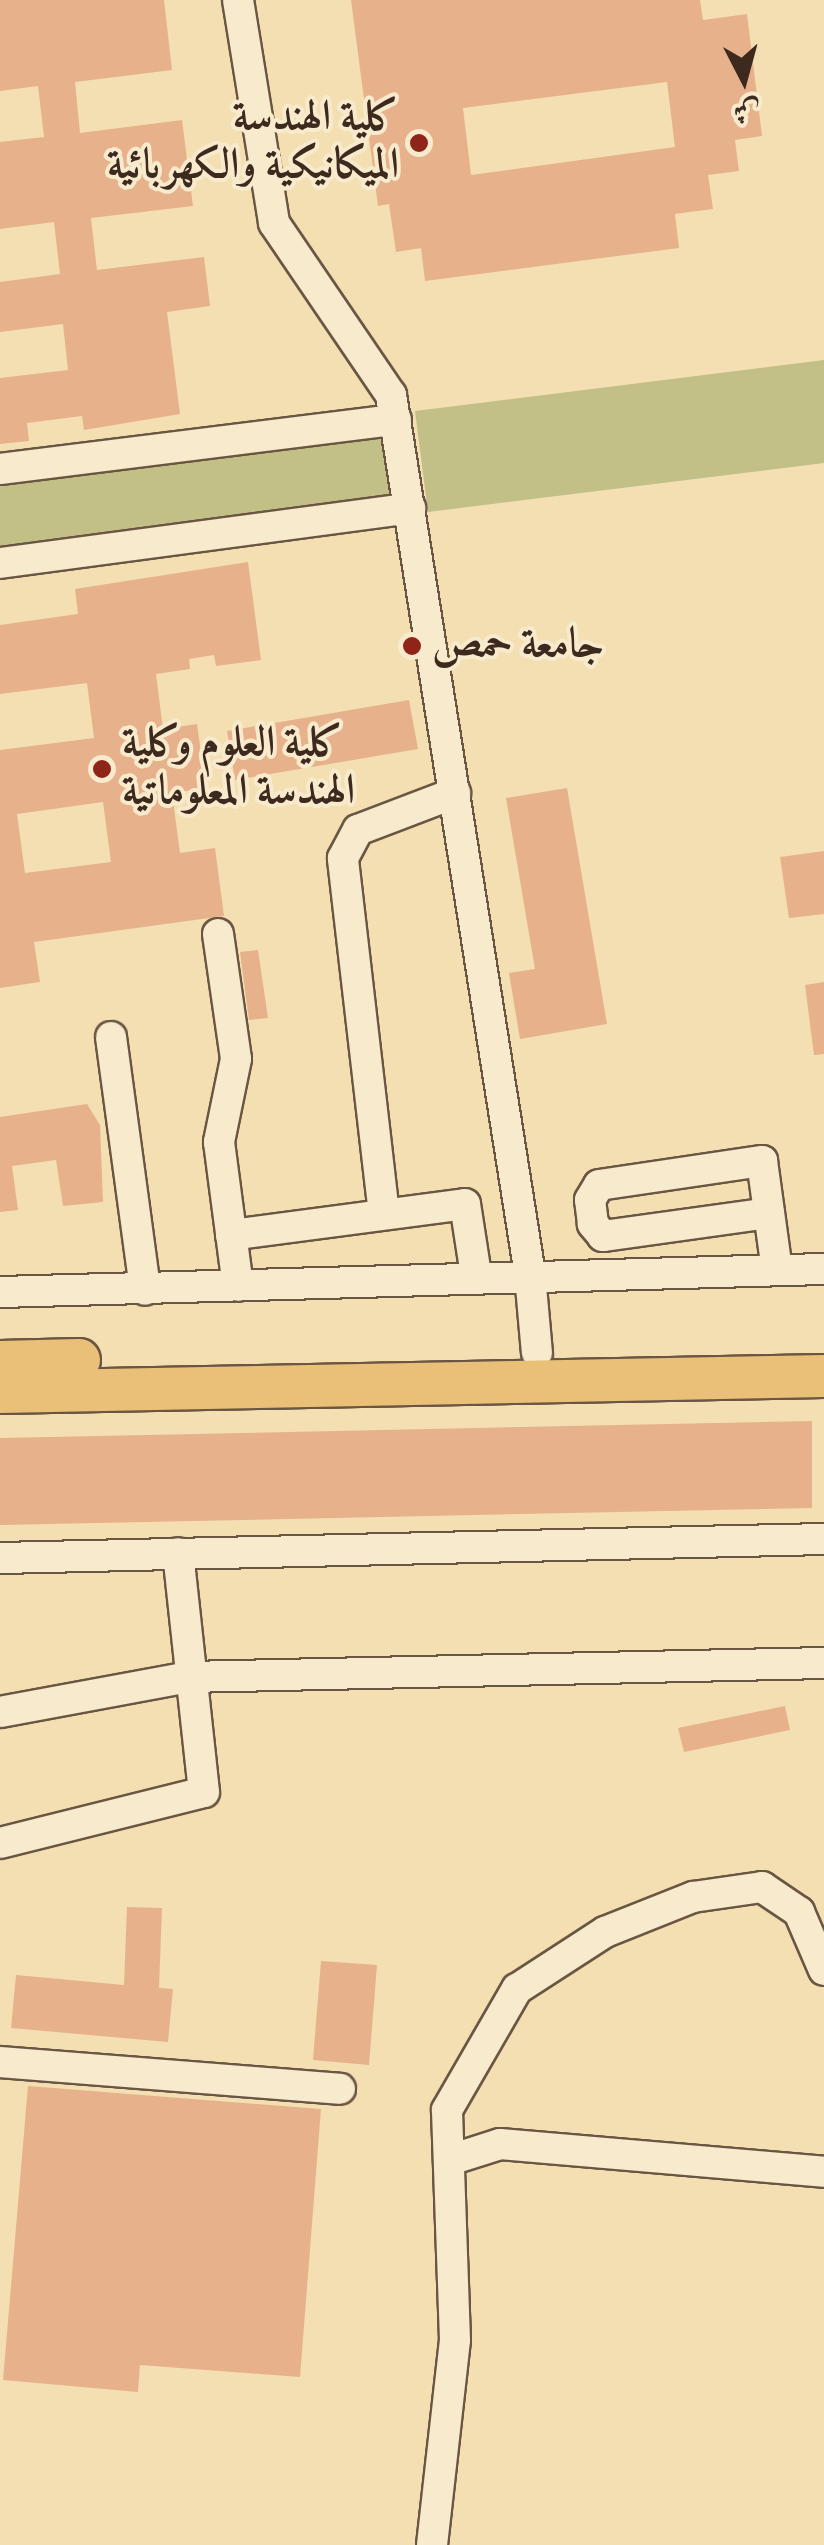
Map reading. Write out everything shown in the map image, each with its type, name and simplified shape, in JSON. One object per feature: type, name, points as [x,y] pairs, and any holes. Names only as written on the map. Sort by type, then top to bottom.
[{"type":"highway","points":[[0,1362],[824,1347]]},
{"type":"highway","points":[[0,1392],[824,1376]]},
{"type":"street","points":[[238,0],[274,223],[296,264],[379,369],[396,420],[530,1275],[537,1352]]},
{"type":"street","points":[[0,470],[396,420]]},
{"type":"street","points":[[0,563],[410,508]]},
{"type":"street","points":[[384,1214],[343,858],[358,830],[455,793]]},
{"type":"street","points":[[218,934],[236,1059],[219,1142],[238,1286]]},
{"type":"street","points":[[111,1038],[145,1290]]},
{"type":"street","points":[[769,1212],[604,1236],[593,1224],[590,1200],[599,1185],[762,1161],[777,1270]]},
{"type":"street","points":[[232,1235],[465,1204],[476,1275]]},
{"type":"street","points":[[0,1292],[145,1290],[476,1275],[824,1269]]},
{"type":"street","points":[[0,1558],[824,1539]]},
{"type":"street","points":[[0,1843],[204,1792],[188,1677],[178,1553]]},
{"type":"street","points":[[0,1712],[188,1677],[824,1664]]},
{"type":"street","points":[[432,2545],[455,2340],[453,2159],[447,2110],[518,1988],[604,1932],[693,1897],[762,1887],[814,1921],[824,1970]]},
{"type":"street","points":[[0,2062],[340,2089]]},
{"type":"street","points":[[453,2159],[500,2144],[824,2172]]},
{"type":"shaded area","points":[[824,360],[824,463],[428,512],[415,411]]},
{"type":"shaded area","points":[[391,428],[401,506],[0,556],[0,478]]},
{"type":"building","points":[[0,0],[164,0],[172,70],[75,82],[80,133],[182,120],[193,206],[91,218],[97,270],[204,257],[210,306],[167,312],[180,414],[84,430],[82,416],[27,423],[29,441],[0,444],[0,378],[68,370],[63,324],[0,332],[0,282],[60,274],[54,222],[0,229],[0,142],[44,137],[38,86],[0,91]]},
{"type":"building","name":"كلية الهندسة الميكانيكية والكهربائية","points":[[351,0],[700,0],[703,20],[747,14],[762,136],[735,140],[739,171],[708,175],[713,209],[675,214],[679,248],[425,281],[421,248],[396,252],[389,204],[378,206]],"holes":[[[667,82],[675,147],[471,175],[463,108]]]},
{"type":"building","name":"كلية العلوم وكلية الهندسة المعلوماتية","points":[[248,562],[261,660],[216,666],[214,655],[189,659],[190,669],[156,674],[163,729],[197,724],[206,788],[172,793],[180,853],[215,848],[224,916],[34,942],[40,982],[0,988],[0,750],[94,738],[87,683],[0,694],[0,625],[78,614],[75,589]],"holes":[[[103,802],[111,862],[25,873],[17,814]]]},
{"type":"building","points":[[409,700],[418,749],[235,780],[227,731]]},
{"type":"building","points":[[567,788],[607,1024],[520,1039],[509,973],[535,969],[506,798]]},
{"type":"building","points":[[824,851],[824,914],[789,918],[780,857]]},
{"type":"building","points":[[258,950],[268,1018],[249,1020],[240,952]]},
{"type":"building","points":[[824,982],[824,1054],[814,1055],[805,985]]},
{"type":"building","points":[[87,1104],[100,1125],[103,1202],[63,1206],[56,1160],[12,1166],[18,1210],[0,1212],[0,1117]]},
{"type":"building","points":[[812,1421],[812,1508],[0,1525],[0,1438]]},
{"type":"building","points":[[785,1706],[790,1730],[684,1752],[678,1728]]},
{"type":"building","points":[[127,1907],[162,1908],[159,1988],[173,1989],[168,2042],[11,2028],[16,1975],[124,1985]]},
{"type":"building","points":[[321,1961],[377,1965],[369,2065],[313,2060]]},
{"type":"building","points":[[28,2086],[321,2109],[300,2377],[140,2365],[138,2392],[3,2380]]},
{"type":"place","name":"كلية الهندسة الميكانيكية والكهربائية","points":[[419,143]]},
{"type":"place","name":"جامعة حمص","points":[[412,646]]},
{"type":"place","name":"كلية العلوم وكلية الهندسة المعلوماتية","points":[[102,769]]}]
